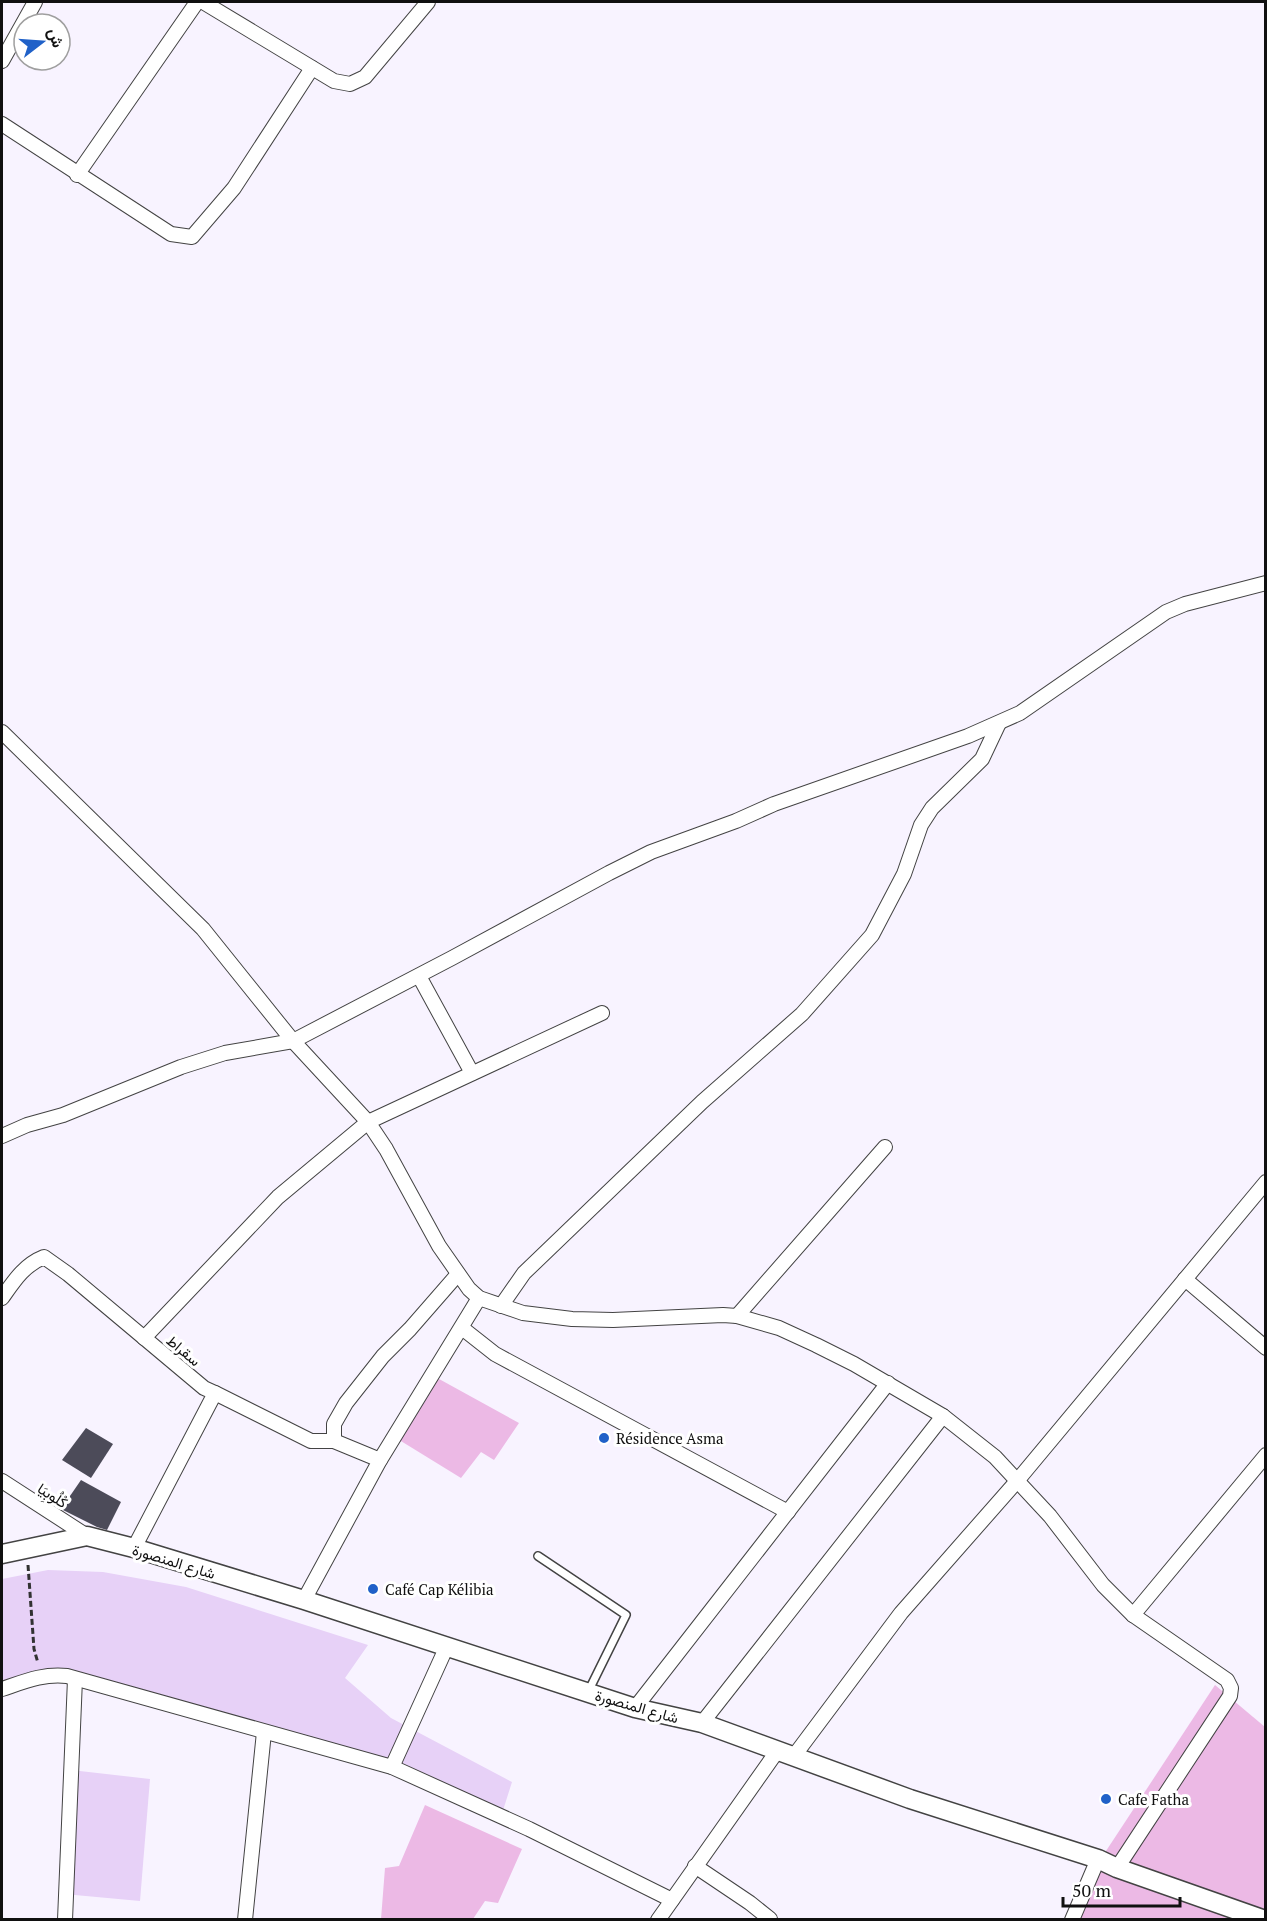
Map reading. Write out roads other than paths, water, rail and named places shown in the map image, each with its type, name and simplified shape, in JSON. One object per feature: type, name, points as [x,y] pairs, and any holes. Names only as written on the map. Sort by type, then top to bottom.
[{"type":"street","points":[[2,60],[35,2]]},
{"type":"street","points":[[77,175],[196,2]]},
{"type":"street","points":[[203,2],[334,81],[350,84],[365,77],[428,2]]},
{"type":"street","points":[[2,124],[77,175],[171,234],[192,237],[234,188],[312,68]]},
{"type":"street","points":[[2,1137],[27,1125],[63,1115],[181,1067],[225,1053],[293,1041],[651,852],[736,821],[774,804],[931,750],[1020,714],[1166,612],[1185,604],[1266,583]]},
{"type":"street","points":[[501,1306],[524,1273],[702,1102],[802,1014],[872,935],[904,874],[921,825],[932,808],[982,759],[999,723]]},
{"type":"street","points":[[2,732],[203,929],[293,1041],[368,1122],[386,1149],[439,1246],[469,1289],[479,1298],[523,1313],[572,1319],[737,1316],[779,1328],[854,1364],[943,1416],[995,1457],[1050,1516],[1103,1586],[1133,1615],[1227,1680],[1231,1688],[1230,1696],[1117,1868]]},
{"type":"street","points":[[418,976],[472,1073]]},
{"type":"street","points":[[144,1338],[278,1197],[368,1122],[602,1012]]},
{"type":"street","points":[[737,1316],[885,1147]]},
{"type":"street","points":[[658,1920],[695,1866],[901,1613],[1017,1481],[1266,1182]]},
{"type":"street","name":"سقراط","points":[[2,1298],[21,1271],[33,1261],[44,1257],[68,1274],[204,1388],[311,1442],[334,1441],[380,1460]]},
{"type":"street","points":[[334,1441],[334,1424],[345,1403],[383,1356],[458,1274]]},
{"type":"street","points":[[1185,1279],[1266,1348]]},
{"type":"street","points":[[304,1600],[380,1460],[479,1298]]},
{"type":"street","points":[[462,1328],[495,1353],[788,1512]]},
{"type":"street","points":[[635,1708],[888,1383]]},
{"type":"street","points":[[134,1548],[216,1394]]},
{"type":"street","points":[[702,1723],[943,1416]]},
{"type":"street","points":[[1133,1615],[1266,1455]]},
{"type":"street","name":"كْلُوبِيَا","points":[[2,1481],[87,1536]]},
{"type":"street","name":"شارع المنصورة","points":[[2,1554],[87,1536],[134,1548],[304,1600],[635,1708],[702,1723],[910,1800],[1098,1859],[1117,1868],[1265,1920]]},
{"type":"street","points":[[392,1767],[447,1646]]},
{"type":"street","points":[[2,1689],[41,1676],[57,1675],[392,1767],[529,1829],[672,1900]]},
{"type":"street","points":[[64,1920],[75,1679]]},
{"type":"street","points":[[245,1920],[264,1732]]},
{"type":"street","points":[[1072,1920],[1098,1859]]},
{"type":"street","points":[[695,1866],[770,1919]]},
{"type":"lane","points":[[538,1556],[626,1615],[588,1692]]},
{"type":"place","name":"Résidence Asma","points":[[604,1438]]},
{"type":"place","name":"Café Cap Kélibia","points":[[373,1589]]},
{"type":"place","name":"Cafe Fatha","points":[[1106,1799]]}]
